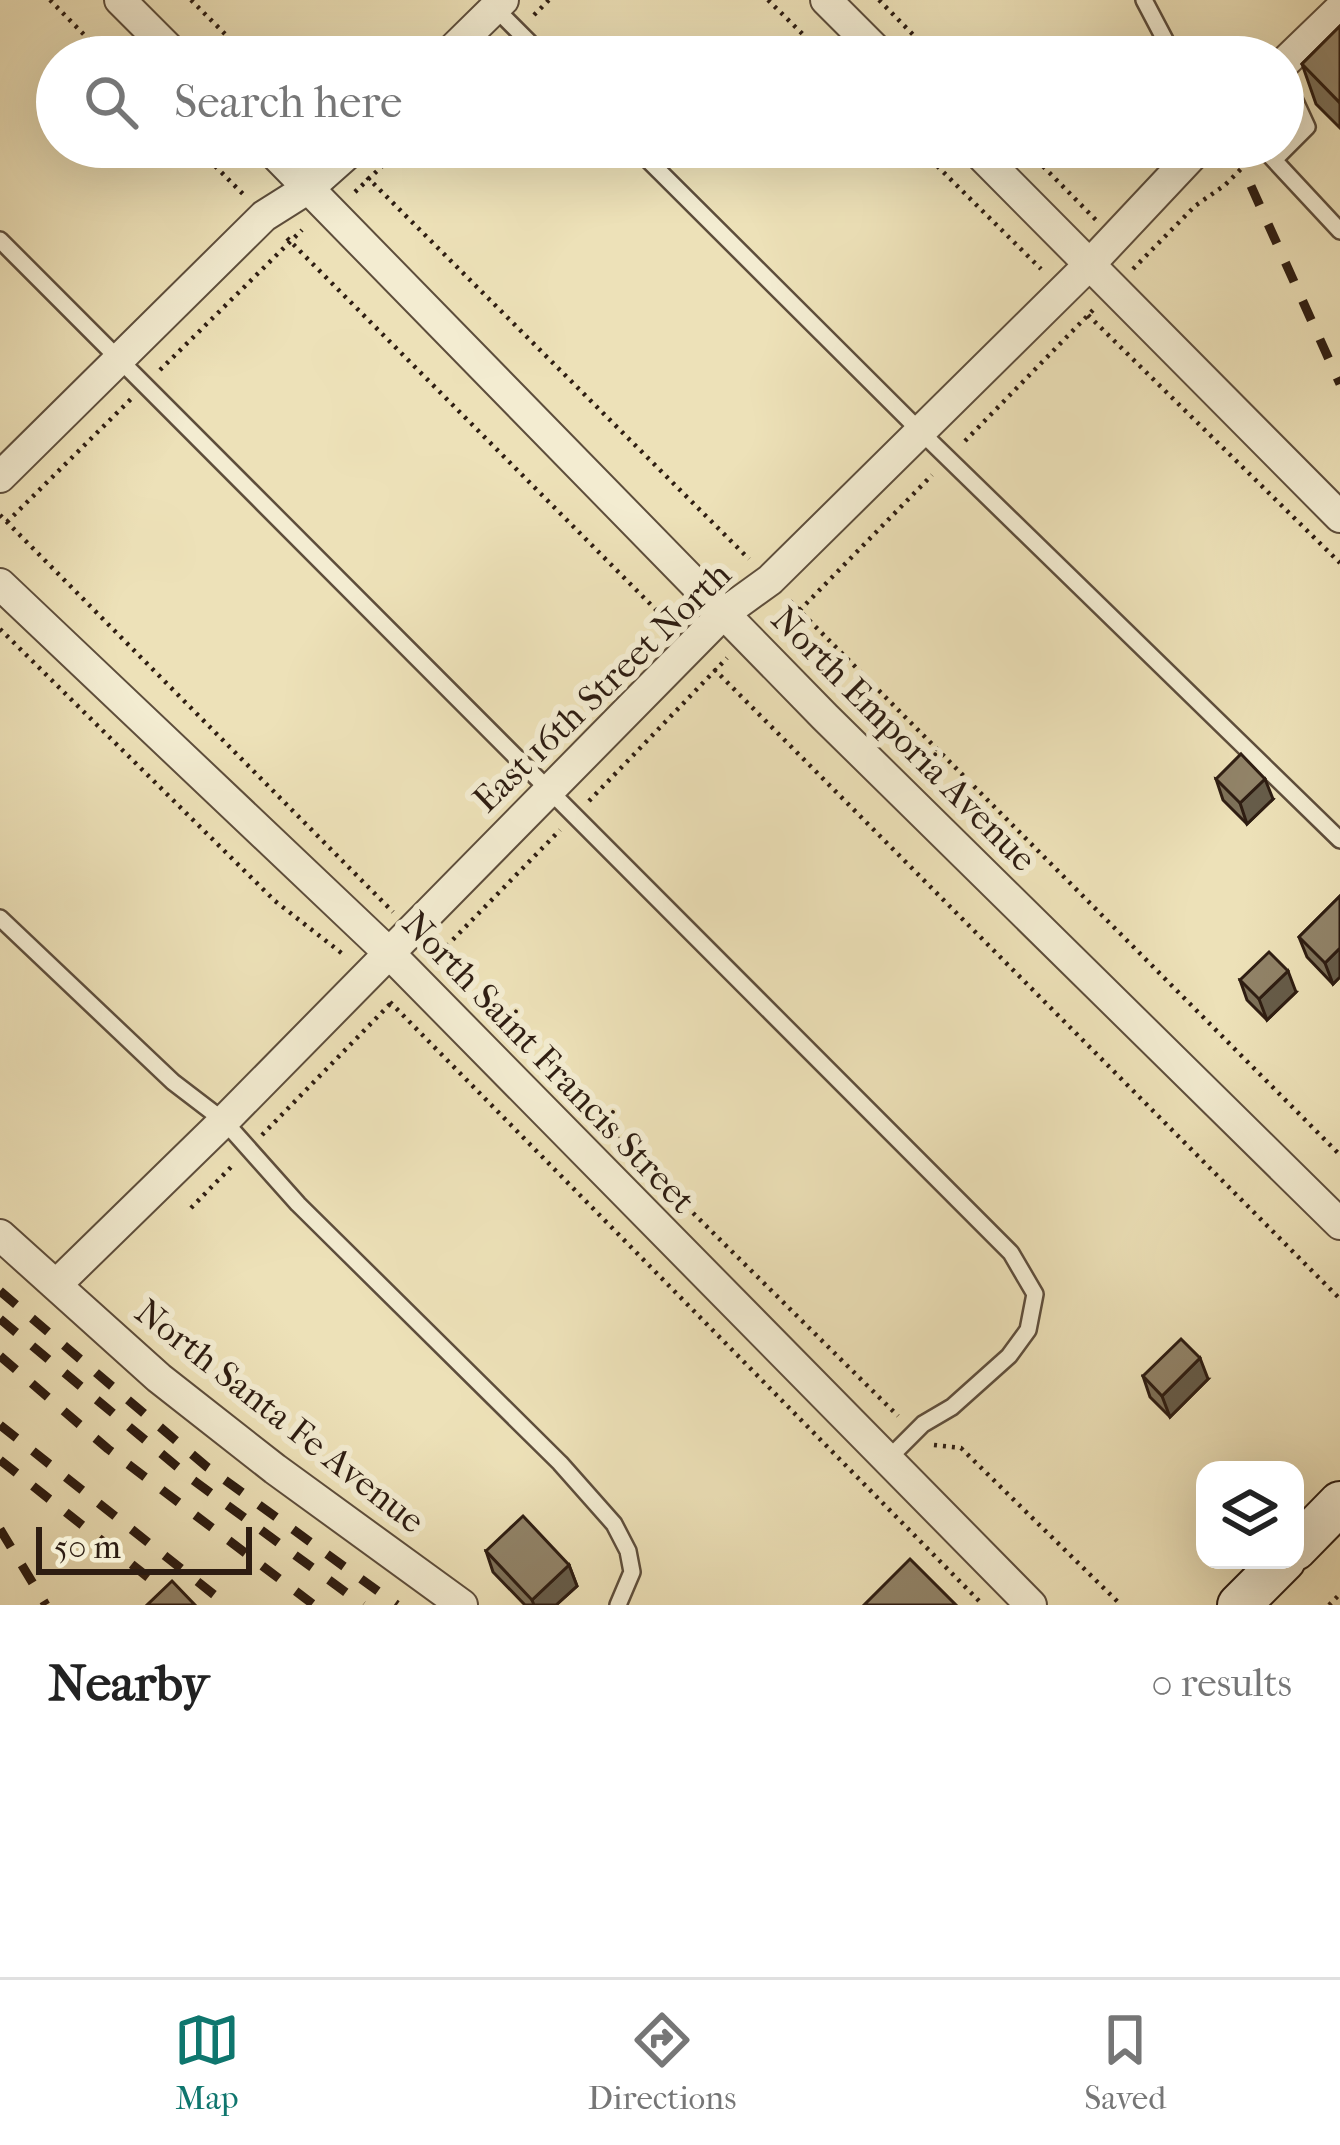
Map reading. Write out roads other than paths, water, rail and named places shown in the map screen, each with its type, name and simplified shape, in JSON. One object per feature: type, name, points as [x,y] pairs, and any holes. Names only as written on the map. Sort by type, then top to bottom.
[{"type":"street","points":[[121,0],[156,36]]},
{"type":"street","points":[[826,0],[862,36]]},
{"type":"street","points":[[465,36],[495,3]]},
{"type":"street","points":[[1304,44],[1340,9]]},
{"type":"street","name":"North Emporia Avenue","points":[[290,168],[723,614],[1340,1224]]},
{"type":"street","points":[[0,477],[264,216],[331,168]]},
{"type":"street","points":[[994,168],[1340,517]]},
{"type":"street","name":"East 16th Street North","points":[[57,1284],[723,614],[770,580],[1090,264],[1180,168]]},
{"type":"street","name":"North Saint Francis Street","points":[[0,584],[399,941],[886,1461],[1031,1605]]},
{"type":"street","name":"North Santa Fe Avenue","points":[[0,1235],[176,1391],[462,1605]]},
{"type":"street","points":[[1304,1540],[1340,1503]]},
{"type":"street","points":[[1239,1605],[1275,1569]]},
{"type":"lane","points":[[1144,0],[1163,36]]},
{"type":"lane","points":[[495,3],[525,36]]},
{"type":"lane","points":[[655,168],[1340,840]]},
{"type":"lane","points":[[1281,168],[1340,228]]},
{"type":"lane","points":[[0,240],[1011,1253],[1035,1294],[1028,1330],[1009,1356],[886,1461]]},
{"type":"lane","points":[[0,918],[173,1082],[224,1121],[298,1204],[560,1463],[614,1524],[628,1551],[632,1572],[618,1605]]},
{"type":"railway","points":[[1251,186],[1340,384]]},
{"type":"railway","points":[[0,1291],[207,1467],[397,1605]]},
{"type":"railway","points":[[0,1319],[193,1480],[363,1605]]},
{"type":"railway","points":[[0,1356],[108,1449],[314,1605]]},
{"type":"railway","points":[[0,1425],[227,1605]]},
{"type":"railway","points":[[0,1460],[183,1605]]},
{"type":"railway","points":[[0,1529],[46,1605]]}]
